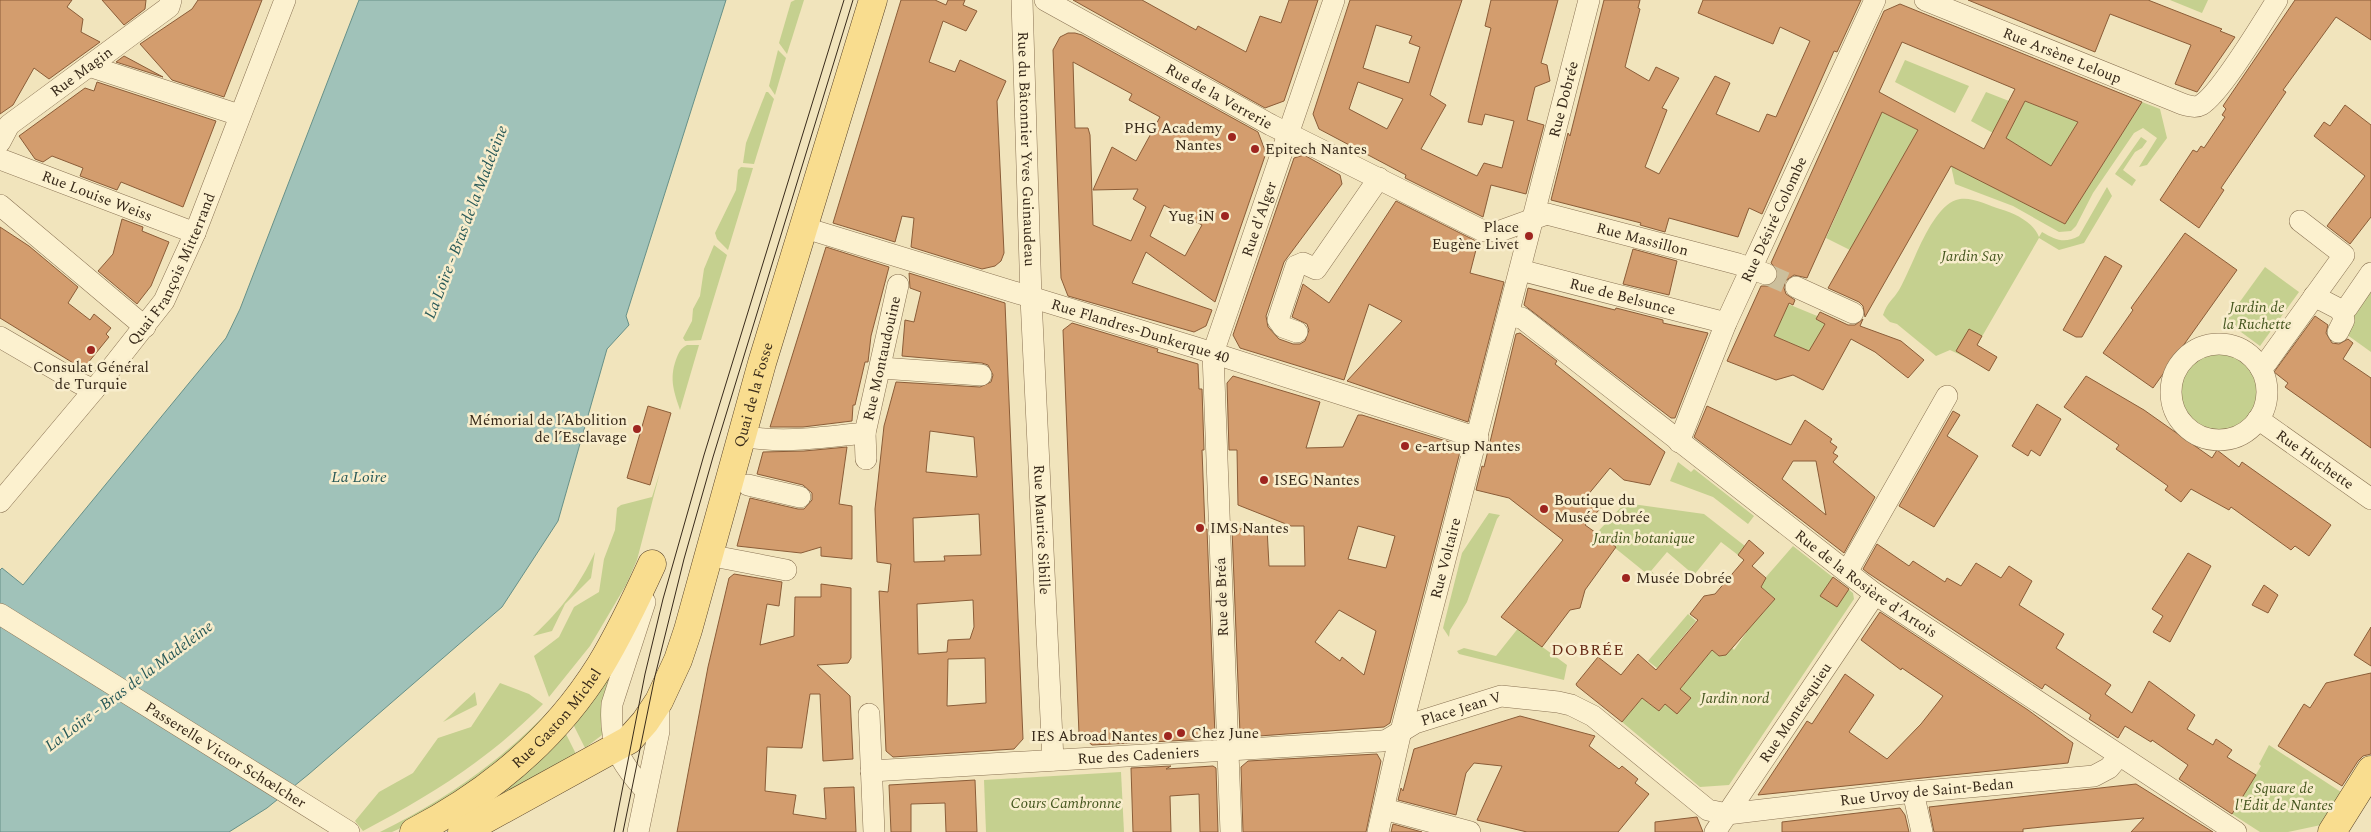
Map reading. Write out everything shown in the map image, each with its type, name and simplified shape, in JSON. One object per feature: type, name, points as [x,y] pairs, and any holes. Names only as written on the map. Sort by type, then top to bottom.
[{"type":"main road","name":"Quai de la Fosse","points":[[659,702],[685,638],[802,227],[873,0]]},
{"type":"main road","name":"Rue Gaston Michel","points":[[414,832],[464,804],[526,755],[544,738],[580,694],[599,666],[618,634],[652,564]]},
{"type":"main road","points":[[462,832],[616,748],[640,728],[659,702]]},
{"type":"main road","points":[[2332,832],[2371,770]]},
{"type":"street","name":"Quai François Mitterrand","points":[[0,502],[94,390],[164,301],[194,233],[284,0]]},
{"type":"street","name":"Rue du Bâtonnier Yves Guinaudeau","points":[[1022,0],[1031,298]]},
{"type":"street","name":"Rue de la Verrerie","points":[[1045,0],[1289,134],[1483,231],[1500,231],[1519,225],[1536,207]]},
{"type":"street","name":"Rue d'Alger","points":[[1213,353],[1334,0]]},
{"type":"street","name":"Rue Dobrée","points":[[1536,207],[1589,0]]},
{"type":"street","name":"Rue Désiré Colombe","points":[[1679,442],[1726,323],[1758,271],[1875,0]]},
{"type":"street","name":"Rue Arsène Leloup","points":[[1925,0],[2191,106],[2200,105],[2228,75],[2277,0]]},
{"type":"street","name":"Rue Magin","points":[[0,142],[10,125],[170,3]]},
{"type":"street","points":[[89,66],[239,114]]},
{"type":"street","name":"Rue Louise Weiss","points":[[0,159],[194,233]]},
{"type":"street","points":[[1298,332],[1283,326],[1278,320],[1296,266],[1300,263],[1316,269],[1379,178]]},
{"type":"street","points":[[0,205],[145,327]]},
{"type":"street","points":[[1518,278],[1536,207]]},
{"type":"street","name":"Rue Massillon","points":[[1536,207],[1547,214],[1758,271]]},
{"type":"street","points":[[2260,367],[2267,362],[2344,255],[2300,221]]},
{"type":"street","name":"Rue Flandres-Dunkerque 40","points":[[802,227],[901,272],[1031,298],[1213,353],[1478,438]]},
{"type":"street","name":"Rue Montaudouine","points":[[866,459],[865,433],[901,272]]},
{"type":"street","points":[[2314,296],[2341,310],[2347,308],[2371,273]]},
{"type":"street","name":"Rue Voltaire","points":[[1378,832],[1518,278]]},
{"type":"street","name":"Rue de Belsunce","points":[[1518,278],[1726,323]]},
{"type":"street","points":[[1796,287],[1853,312]]},
{"type":"street","name":"Rue Maurice Sibille","points":[[1031,298],[1053,760]]},
{"type":"street","points":[[2338,332],[2344,320],[2341,310]]},
{"type":"street","name":"Rue de la Rosière d'Artois","points":[[1509,316],[1522,318],[1875,594],[2236,832]]},
{"type":"street","points":[[0,337],[79,384],[94,390]]},
{"type":"street","points":[[2224,344],[2238,348],[2251,356],[2260,367],[2265,380],[2267,394],[2264,407],[2258,419],[2248,431],[2234,438],[2218,440],[2203,437],[2190,430],[2179,418],[2173,404],[2171,389],[2175,374],[2183,360],[2195,350],[2210,345],[2224,344]]},
{"type":"street","name":"Rue de Bréa","points":[[1213,353],[1231,832]]},
{"type":"street","points":[[880,368],[981,375]]},
{"type":"street","points":[[1848,572],[1947,396]]},
{"type":"street","name":"Rue Huchette","points":[[2258,419],[2371,499]]},
{"type":"street","name":"Rue Montaudouine","points":[[742,436],[762,440],[779,440],[865,433]]},
{"type":"street","points":[[748,485],[800,497]]},
{"type":"street","points":[[708,555],[786,570]]},
{"type":"street","points":[[646,791],[627,770],[616,748],[612,733],[612,704],[652,581],[652,564]]},
{"type":"street","name":"Rue Montesquieu","points":[[1715,832],[1875,594]]},
{"type":"street","name":"Passerelle Victor Schœlcher","points":[[0,614],[340,827]]},
{"type":"street","name":"Place Jean V","points":[[1402,731],[1428,718],[1501,696],[1571,705],[1593,716],[1708,810],[1727,814]]},
{"type":"street","name":"Quai de la Fosse","points":[[638,832],[659,731],[659,702]]},
{"type":"street","points":[[869,714],[874,832]]},
{"type":"street","name":"Rue des Cadeniers","points":[[871,771],[1382,741],[1402,731]]},
{"type":"street","name":"Rue Urvoy de Saint-Bedan","points":[[1727,814],[1913,792],[2094,776],[2109,768],[2119,756]]},
{"type":"street","points":[[1913,792],[1922,832]]},
{"type":"street","points":[[1384,809],[1470,832]]},
{"type":"green space","points":[[804,0],[787,54],[779,43],[791,2]]},
{"type":"green space","points":[[2170,0],[2208,0],[2202,13]]},
{"type":"green space","points":[[778,50],[786,58],[775,95],[769,86]]},
{"type":"green space","points":[[1905,60],[1969,86],[1955,113],[1895,82]]},
{"type":"green space","points":[[766,92],[774,99],[754,164],[743,163],[746,143]]},
{"type":"green space","points":[[1986,92],[2009,101],[1993,133],[1971,121]]},
{"type":"green space","points":[[2025,101],[2078,122],[2051,166],[2006,138]]},
{"type":"green space","points":[[2142,102],[2160,109],[2167,138],[2147,165],[2139,167],[2157,138],[2143,128],[2134,133],[2093,193],[2076,226],[2071,231],[2059,232],[2013,206],[1955,184],[1951,166],[2065,224]]},
{"type":"green space","points":[[1882,112],[1918,130],[1850,250],[1826,238]]},
{"type":"green space","points":[[2141,137],[2147,141],[2142,148],[2135,152],[2123,170],[2136,180],[2132,186],[2115,174]]},
{"type":"green space","points":[[741,167],[753,168],[728,250],[717,239],[715,233],[736,190],[738,170]]},
{"type":"green space","name":"Jardin Say","points":[[2107,187],[2112,196],[2084,243],[2059,250],[2039,238],[1969,359],[1950,350],[1936,356],[1883,315],[1899,290],[1930,226],[1947,205],[1961,199],[1984,203],[2018,216],[2033,227],[2039,237],[2042,232],[2056,239],[2069,240],[2079,236]]},
{"type":"green space","points":[[714,245],[727,255],[701,340],[685,341],[683,338],[692,321],[693,309],[700,296],[704,269]]},
{"type":"green space","name":"Jardin de la Ruchette","points":[[2265,267],[2299,292],[2260,346],[2226,321]]},
{"type":"green space","points":[[2371,290],[2371,352],[2339,329]]},
{"type":"green space","points":[[1788,304],[1827,320],[1811,352],[1774,336]]},
{"type":"green space","points":[[687,345],[699,345],[680,410],[674,390],[673,371],[679,353]]},
{"type":"green space","points":[[2218,353],[2233,356],[2246,364],[2254,377],[2257,392],[2254,407],[2246,420],[2233,428],[2218,431],[2203,428],[2190,420],[2182,407],[2179,392],[2182,377],[2190,364],[2203,356]]},
{"type":"green space","points":[[1678,462],[1691,472],[1694,469],[1754,516],[1748,524],[1713,497],[1670,481]]},
{"type":"green space","points":[[660,472],[637,560],[626,585],[590,646],[549,697],[534,656],[559,637],[574,607],[599,592],[604,559],[615,530],[617,508],[621,505],[652,497]]},
{"type":"green space","name":"Jardin botanique","points":[[1625,503],[1704,514],[1745,546],[1738,555],[1721,542],[1694,575],[1667,552],[1651,571],[1665,583],[1662,586],[1599,535],[1522,632],[1567,665],[1564,680],[1459,654],[1457,651],[1464,648],[1496,656],[1527,617],[1550,582]]},
{"type":"green space","points":[[1489,513],[1500,515],[1467,602],[1450,630],[1449,637],[1443,628],[1462,553]]},
{"type":"green space","name":"Jardin nord","points":[[1793,546],[1853,593],[1854,599],[1729,785],[1700,787],[1622,722],[1642,698],[1659,711],[1665,704],[1691,698],[1680,689],[1712,650],[1719,656],[1726,655],[1732,648],[1734,650],[1746,633],[1737,625],[1753,605],[1763,613],[1775,599],[1759,585]]},
{"type":"green space","points":[[595,552],[591,578],[565,604],[552,631],[533,636],[568,597]]},
{"type":"green space","points":[[1688,614],[1696,621],[1657,668],[1648,661]]},
{"type":"green space","points":[[620,645],[602,735],[585,748],[570,718]]},
{"type":"green space","points":[[500,683],[529,694],[543,704],[501,742],[458,775],[412,804],[363,831],[355,821],[379,792],[413,773],[438,738],[471,727]]},
{"type":"green space","points":[[475,692],[477,705],[443,722]]},
{"type":"green space","points":[[549,711],[556,718],[528,746],[403,827],[392,832],[380,832],[427,807],[470,779],[530,730]]},
{"type":"green space","points":[[562,726],[576,754],[463,817],[443,832],[435,832]]},
{"type":"green space","name":"Square de l'Édit de Nantes","points":[[2269,745],[2341,792],[2321,825],[2288,832],[2260,832],[2232,814],[2261,766],[2259,764]]},
{"type":"green space","name":"Cours Cambronne","points":[[1121,772],[1124,832],[986,832],[984,780]]},
{"type":"water","name":"La Loire","points":[[359,0],[726,0],[626,316],[629,325],[607,349],[558,521],[502,607],[309,774],[267,808],[229,832],[0,832],[0,570],[2,568],[23,585],[226,338],[240,309]]},
{"type":"building","points":[[0,0],[72,0],[67,7],[83,19],[81,32],[100,42],[49,79],[34,68],[13,105],[0,114]]},
{"type":"building","points":[[102,0],[146,0],[145,9],[124,25]]},
{"type":"building","points":[[198,0],[262,0],[224,97],[172,80],[140,44],[192,9]]},
{"type":"building","points":[[901,0],[935,0],[946,5],[948,0],[965,0],[963,5],[977,11],[966,31],[943,21],[929,62],[955,72],[960,60],[1006,81],[997,101],[1004,253],[1001,261],[995,266],[982,269],[911,247],[914,218],[902,216],[895,242],[833,223]]},
{"type":"building","points":[[1073,0],[1142,0],[1196,30],[1198,26],[1246,52],[1260,16],[1281,23],[1289,0],[1318,0],[1284,101],[1265,108]]},
{"type":"building","points":[[1350,0],[1462,0],[1430,95],[1446,105],[1421,149],[1477,176],[1484,163],[1502,168],[1514,121],[1485,114],[1482,125],[1468,122],[1491,28],[1485,26],[1491,0],[1558,0],[1541,63],[1547,65],[1550,81],[1535,87],[1527,120],[1544,125],[1526,194],[1491,185],[1483,217],[1405,178],[1406,175],[1319,129],[1313,114]],"holes":[[[1376,25],[1412,36],[1409,43],[1420,47],[1409,83],[1363,68]],[[1358,82],[1403,99],[1387,129],[1349,109]]]},
{"type":"building","points":[[1604,0],[1640,0],[1638,8],[1640,9],[1625,67],[1649,81],[1656,67],[1679,78],[1662,108],[1667,110],[1645,167],[1659,174],[1715,76],[1730,83],[1716,114],[1759,132],[1767,114],[1776,117],[1810,41],[1780,27],[1773,44],[1698,13],[1703,0],[1861,0],[1837,52],[1834,51],[1762,214],[1749,208],[1738,237],[1669,218],[1665,232],[1640,225],[1641,223],[1551,200],[1568,133],[1570,136]]},
{"type":"building","points":[[1968,0],[2148,0],[2222,29],[2220,31],[2235,37],[2197,92],[2175,84],[2191,45],[2110,14],[2095,52]]},
{"type":"building","points":[[2295,0],[2371,0],[2371,40],[2336,17],[2283,90],[2286,92],[2221,188],[2224,190],[2199,228],[2160,200],[2193,150],[2197,152],[2201,146],[2204,148],[2225,117],[2222,115],[2226,109],[2223,106]]},
{"type":"building","points":[[1900,4],[2142,102],[2065,224],[1951,166],[1865,317],[1863,306],[1859,302],[1828,288],[1918,130],[1882,112],[1807,278],[1794,275],[1785,281],[1784,288],[1786,294],[1795,300],[1793,305],[1789,303],[1774,336],[1809,351],[1825,324],[1816,319],[1820,312],[1848,325],[1855,325],[1863,319],[1860,326],[1901,341],[1924,360],[1908,378],[1875,352],[1851,339],[1823,390],[1793,375],[1776,380],[1727,361],[1761,286],[1769,286],[1778,279],[1778,271],[1771,263],[1884,11]],"holes":[[[1902,42],[2015,89],[1984,149],[1879,92]],[[2025,101],[2078,122],[2051,166],[2006,138]]]},
{"type":"building","points":[[1068,33],[1082,35],[1258,132],[1266,153],[1215,302],[1146,252],[1132,283],[1212,310],[1206,326],[1194,332],[1068,296],[1061,278],[1053,50],[1060,37]],"holes":[[[1073,62],[1132,94],[1129,100],[1160,117],[1136,161],[1112,147],[1093,190],[1138,189],[1133,199],[1146,207],[1131,241],[1093,225],[1090,135],[1088,128],[1075,128]],[[1164,205],[1202,225],[1185,256],[1150,236]]]},
{"type":"building","points":[[124,56],[163,77],[116,62]]},
{"type":"building","points":[[97,82],[216,121],[183,207],[121,182],[117,190],[80,176],[83,168],[52,156],[43,162],[35,159],[19,136],[85,88],[94,91]]},
{"type":"building","points":[[2345,105],[2371,125],[2371,217],[2350,244],[2327,226],[2365,176],[2314,136],[2324,122],[2330,126]]},
{"type":"building","points":[[1304,155],[1340,175],[1342,184],[1284,262],[1266,316],[1268,327],[1279,339],[1293,344],[1300,344],[1305,341],[1309,330],[1307,324],[1292,317],[1303,284],[1329,303],[1396,201],[1478,242],[1470,273],[1504,282],[1468,422],[1347,381],[1402,321],[1369,304],[1344,380],[1240,348],[1233,335],[1294,158]]},
{"type":"building","points":[[122,219],[143,227],[142,231],[169,242],[151,286],[137,304],[98,271],[113,254]]},
{"type":"building","points":[[0,227],[29,246],[78,287],[68,303],[90,320],[94,314],[111,328],[106,334],[109,337],[83,369],[0,318]]},
{"type":"building","points":[[2185,233],[2237,270],[2153,388],[2103,353],[2133,310],[2131,308]]},
{"type":"building","points":[[826,247],[889,267],[871,336],[868,362],[865,362],[855,405],[853,405],[852,421],[803,427],[770,427]]},
{"type":"building","points":[[1633,249],[1677,261],[1669,295],[1623,284]]},
{"type":"building","points":[[2105,256],[2122,266],[2082,337],[2076,337],[2063,330]]},
{"type":"building","points":[[909,273],[1005,303],[1023,739],[1014,749],[893,757],[886,751],[879,591],[888,592],[891,564],[877,562],[875,509],[884,426],[896,382],[980,387],[991,382],[993,375],[988,365],[982,363],[902,356],[905,320],[914,322],[921,292],[910,288]],"holes":[[[930,431],[974,437],[977,477],[926,472]],[[979,514],[981,555],[944,556],[945,561],[914,562],[913,518]],[[973,600],[974,627],[970,639],[948,640],[947,652],[918,654],[917,604]],[[985,658],[986,703],[947,706],[948,659]]]},
{"type":"building","points":[[1528,288],[1615,310],[1616,308],[1663,320],[1663,323],[1708,333],[1675,418],[1671,418],[1524,305]]},
{"type":"building","points":[[2315,316],[2328,325],[2326,333],[2332,343],[2339,344],[2348,339],[2353,343],[2343,359],[2371,378],[2371,448],[2285,387],[2288,383],[2274,372]]},
{"type":"building","points":[[1072,323],[1158,349],[1157,352],[1198,364],[1199,389],[1202,389],[1204,450],[1202,450],[1215,736],[1210,739],[1092,745],[1079,734],[1063,330]]},
{"type":"building","points":[[1969,329],[1982,336],[1977,345],[1997,357],[1989,371],[1956,351]]},
{"type":"building","points":[[1520,333],[1557,361],[1555,364],[1665,452],[1650,485],[1624,480],[1610,468],[1587,496],[1601,508],[1585,525],[1616,547],[1585,590],[1580,608],[1570,610],[1542,647],[1501,617],[1563,540],[1509,498],[1476,490],[1482,466],[1484,467],[1516,334]]},
{"type":"building","points":[[1233,376],[1320,402],[1306,448],[1343,447],[1358,415],[1362,415],[1456,444],[1461,448],[1390,723],[1384,727],[1245,737],[1240,734],[1232,529],[1267,528],[1269,566],[1305,566],[1304,526],[1291,526],[1238,505],[1237,450],[1229,450],[1227,383]],"holes":[[[1358,526],[1395,536],[1386,568],[1348,559]],[[1339,610],[1376,631],[1364,675],[1342,657],[1340,661],[1315,642]]]},
{"type":"building","points":[[2086,376],[2144,410],[2212,458],[2217,450],[2239,467],[2242,462],[2331,525],[2309,556],[2295,546],[2291,550],[2231,507],[2229,510],[2191,489],[2181,502],[2165,490],[2168,486],[2116,449],[2119,445],[2064,407]]},
{"type":"building","points":[[2037,404],[2061,419],[2040,456],[2031,450],[2028,456],[2012,446]]},
{"type":"building","points":[[648,406],[671,413],[650,485],[627,478]]},
{"type":"building","points":[[1707,406],[1791,445],[1805,420],[1832,439],[1830,442],[1837,447],[1833,453],[1838,456],[1833,462],[1875,497],[1844,553],[1694,437]],"holes":[[[1793,461],[1816,461],[1826,515],[1782,479]]]},
{"type":"building","points":[[1953,411],[1960,415],[1947,436],[1978,456],[1934,527],[1899,506]]},
{"type":"building","points":[[847,447],[839,504],[852,506],[852,559],[821,556],[821,547],[801,553],[737,546],[750,498],[798,509],[804,509],[812,500],[812,493],[803,485],[757,474],[763,452]]},
{"type":"building","points":[[1749,540],[1764,553],[1752,566],[1766,578],[1761,587],[1775,599],[1726,655],[1719,656],[1712,650],[1680,689],[1691,698],[1677,714],[1665,704],[1659,711],[1642,698],[1622,722],[1577,686],[1576,684],[1598,657],[1621,675],[1638,654],[1656,670],[1698,620],[1690,614],[1704,596],[1715,594],[1744,560],[1738,555]]},
{"type":"building","points":[[1877,544],[1909,566],[1913,561],[1945,582],[1947,578],[1961,586],[1976,563],[2001,578],[2009,566],[2032,581],[2019,605],[2064,634],[2056,648],[2111,685],[2105,694],[2132,713],[2149,681],[2195,715],[2187,729],[2213,745],[2216,739],[2232,750],[2227,757],[2256,775],[2232,814],[2179,779],[2188,765],[2152,740],[2151,742],[2125,726],[2118,738],[2089,719],[2091,715],[2045,684],[2042,689],[1868,573],[1863,569]]},
{"type":"building","points":[[2188,553],[2211,566],[2170,642],[2153,632],[2163,616],[2152,609]]},
{"type":"building","points":[[734,574],[782,582],[779,606],[767,604],[760,645],[794,636],[795,597],[821,597],[821,584],[851,588],[851,658],[848,663],[817,665],[850,696],[853,759],[823,761],[820,694],[810,694],[802,748],[767,747],[765,791],[796,795],[793,814],[826,819],[824,788],[854,787],[856,832],[677,832],[708,667],[729,578]]},
{"type":"building","points":[[1833,577],[1849,589],[1837,607],[1820,596]]},
{"type":"building","points":[[2264,585],[2278,595],[2268,613],[2252,605]]},
{"type":"building","points":[[1880,612],[2028,710],[2073,743],[2068,763],[1758,795],[1807,721],[1812,724],[1845,674],[1874,695],[1849,732],[1887,759],[1921,724],[1943,696],[1902,668],[1901,670],[1861,640]]},
{"type":"building","points":[[2371,627],[2371,666],[2354,655]]},
{"type":"building","points":[[2371,673],[2371,754],[2363,756],[2358,761],[2342,786],[2278,746],[2304,704],[2310,708],[2326,683]]},
{"type":"building","points":[[1520,716],[1595,736],[1589,746],[1619,769],[1622,766],[1638,779],[1635,783],[1649,794],[1618,832],[1527,832],[1477,820],[1502,766],[1474,763],[1466,773],[1456,815],[1398,800],[1401,788],[1403,791],[1414,749]]},
{"type":"building","points":[[1377,754],[1381,761],[1366,832],[1243,832],[1241,767],[1248,761]]},
{"type":"building","points":[[1171,766],[1166,769],[1213,766],[1216,768],[1218,832],[1200,832],[1199,794],[1170,796],[1171,832],[1133,832],[1131,768]]},
{"type":"building","points":[[975,780],[977,832],[946,832],[945,803],[911,804],[911,832],[891,832],[889,785]]},
{"type":"building","points":[[2136,784],[2213,832],[2131,832],[2144,818],[2023,829],[2023,832],[1934,832],[1929,807]]},
{"type":"building","points":[[1900,808],[1905,815],[1909,832],[1782,832],[1782,822]]},
{"type":"building","points":[[1697,817],[1703,832],[1655,832],[1655,822]]},
{"type":"building","points":[[1393,824],[1422,832],[1391,832]]},
{"type":"tunnel","points":[[1766,274],[1796,287]]},
{"type":"tram line","points":[[614,832],[645,674],[663,599],[704,455],[844,0]]},
{"type":"tram line","points":[[623,832],[655,676],[684,559],[713,457],[853,0]]},
{"type":"place","name":"PHG Academy Nantes","points":[[1232,137]]},
{"type":"place","name":"Epitech Nantes","points":[[1255,149]]},
{"type":"place","name":"Yug iN","points":[[1225,216]]},
{"type":"place","name":"Place Eugène Livet","points":[[1529,236]]},
{"type":"place","name":"Consulat Général de Turquie","points":[[91,350]]},
{"type":"place","name":"Mémorial de l’Abolition de l’Esclavage","points":[[637,429]]},
{"type":"place","name":"e-artsup Nantes","points":[[1405,446]]},
{"type":"place","name":"ISEG Nantes","points":[[1264,480]]},
{"type":"place","name":"Boutique du Musée Dobrée","points":[[1544,509]]},
{"type":"place","name":"IMS Nantes","points":[[1200,528]]},
{"type":"place","name":"Musée Dobrée","points":[[1626,578]]},
{"type":"place","name":"Chez June","points":[[1181,733]]},
{"type":"place","name":"IES Abroad Nantes","points":[[1168,736]]},
{"type":"district","name":"DOBRÉE","points":[[1588,650]]},
{"type":"water label","name":"La Loire - Bras de la Madeleine","points":[[466,222]]},
{"type":"water label","name":"La Loire - Bras de la Madeleine","points":[[129,686]]}]
